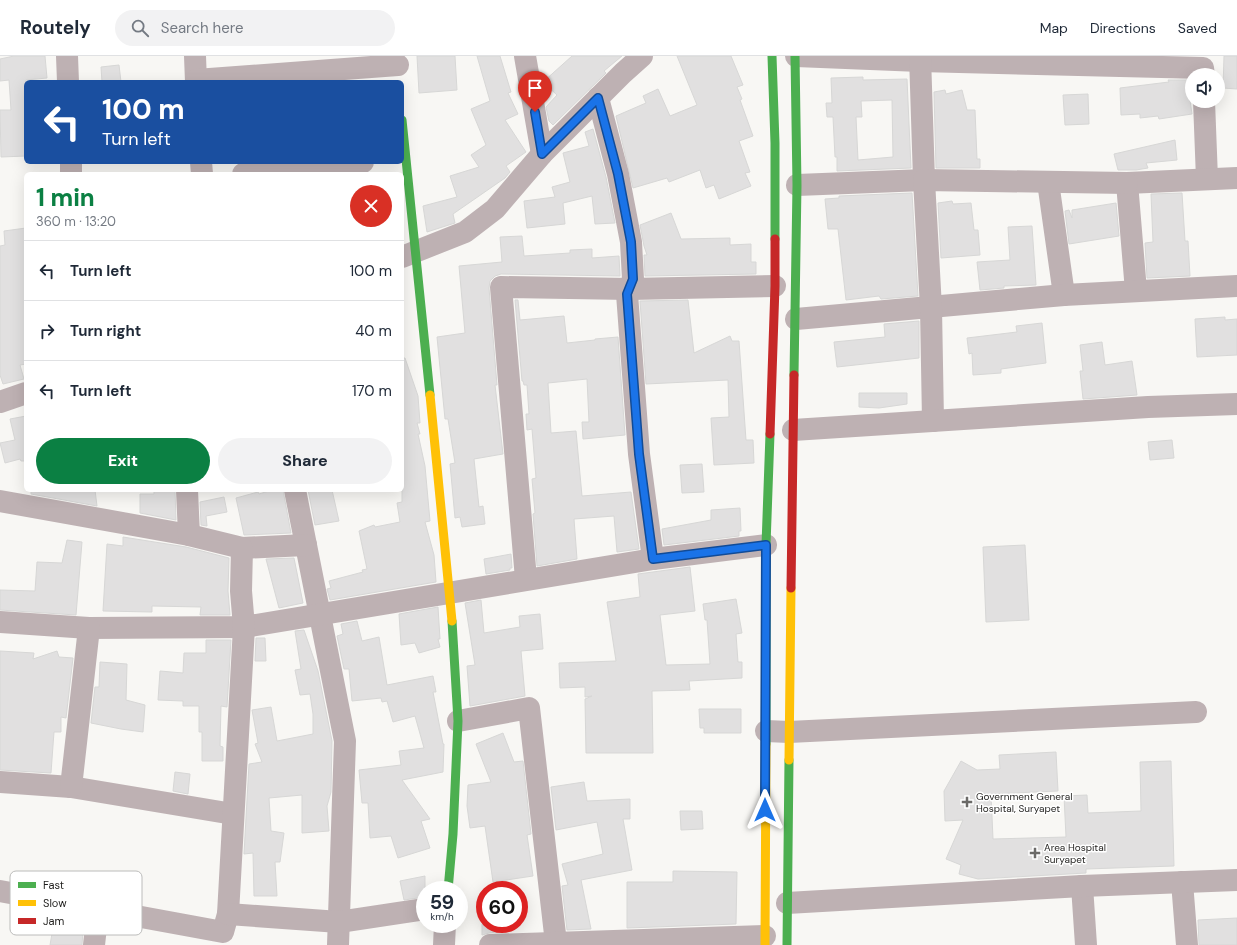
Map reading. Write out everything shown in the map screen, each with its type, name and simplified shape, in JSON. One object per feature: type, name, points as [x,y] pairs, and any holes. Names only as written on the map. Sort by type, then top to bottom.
[{"type":"main road","points":[[765,941],[766,545],[775,286],[775,143],[772,56]]},
{"type":"main road","points":[[786,945],[798,185],[796,56]]},
{"type":"main road","points":[[404,158],[408,255],[450,592],[458,721],[453,834],[449,881]]},
{"type":"street","points":[[67,56],[68,80]]},
{"type":"street","points":[[195,56],[196,80]]},
{"type":"street","points":[[524,56],[542,154]]},
{"type":"street","points":[[408,255],[465,232],[495,209],[542,154],[642,56]]},
{"type":"street","points":[[796,56],[1109,61],[1203,68]]},
{"type":"street","points":[[920,59],[924,180],[931,308],[933,421]]},
{"type":"street","points":[[212,80],[398,68]]},
{"type":"street","points":[[598,98],[618,174],[631,242],[633,279],[627,294],[639,454],[653,559]]},
{"type":"street","points":[[1204,108],[1207,179]]},
{"type":"street","points":[[262,172],[344,164]]},
{"type":"street","points":[[798,185],[924,180],[1127,183],[1237,178]]},
{"type":"street","points":[[1048,182],[1064,295]]},
{"type":"street","points":[[1127,183],[1136,291]]},
{"type":"street","points":[[526,579],[501,287],[630,289],[775,286]]},
{"type":"street","points":[[796,319],[1064,295],[1237,286]]},
{"type":"street","points":[[0,402],[24,394]]},
{"type":"street","points":[[793,430],[1148,407],[1237,404]]},
{"type":"street","points":[[186,492],[189,535]]},
{"type":"street","points":[[295,492],[345,741],[338,945]]},
{"type":"street","points":[[0,501],[189,535],[242,548],[306,545]]},
{"type":"street","points":[[0,622],[89,628],[244,627],[653,559],[766,545]]},
{"type":"street","points":[[224,931],[233,814],[244,627],[241,591],[242,548]]},
{"type":"street","points":[[71,787],[89,628]]},
{"type":"street","points":[[458,721],[529,708],[556,943]]},
{"type":"street","points":[[766,731],[789,732],[1196,712]]},
{"type":"street","points":[[0,782],[71,787],[233,814]]},
{"type":"street","points":[[787,903],[1082,886],[1237,880]]},
{"type":"street","points":[[1182,882],[1188,945]]},
{"type":"street","points":[[1082,886],[1086,945]]},
{"type":"street","points":[[0,891],[10,893]]},
{"type":"street","points":[[142,917],[224,931],[339,922],[416,910]]},
{"type":"street","points":[[444,945],[445,933]]},
{"type":"street","points":[[94,945],[95,935]]},
{"type":"street","points":[[490,945],[765,941]]},
{"type":"building","points":[[14,56],[45,56],[47,78],[24,80],[24,156],[1,157],[0,110],[11,110],[9,80],[0,81],[0,59]]},
{"type":"building","points":[[417,56],[455,56],[457,90],[419,93]]},
{"type":"building","points":[[477,56],[500,56],[511,92],[508,93],[518,114],[505,120],[526,152],[506,166],[510,172],[505,178],[453,214],[455,223],[427,232],[423,206],[457,197],[450,176],[479,167],[471,155],[486,145],[471,109],[490,101]]},
{"type":"building","points":[[572,56],[622,56],[604,71],[606,73],[553,125],[549,121],[546,107],[557,95],[543,82]]},
{"type":"building","points":[[677,56],[731,56],[743,85],[737,87],[753,136],[739,141],[750,172],[745,173],[751,186],[719,199],[714,185],[706,188],[700,170],[669,182],[667,178],[633,188],[616,116],[646,103],[643,96],[658,89],[670,116],[697,105]]},
{"type":"building","points":[[1224,56],[1237,56],[1237,89],[1225,88],[1225,68],[1224,68]]},
{"type":"building","points":[[119,65],[121,80],[102,80],[101,67]]},
{"type":"building","points":[[863,77],[863,80],[907,79],[911,168],[837,171],[833,117],[827,117],[826,103],[832,103],[831,78]],"holes":[[[892,100],[893,157],[858,160],[856,117],[862,117],[861,101]]]},
{"type":"building","points":[[1168,80],[1185,80],[1185,108],[1191,108],[1192,114],[1159,119],[1158,116],[1140,118],[1140,114],[1121,115],[1120,88],[1169,82]]},
{"type":"building","points":[[945,90],[946,94],[962,90],[967,110],[975,110],[977,159],[980,159],[980,168],[936,168],[934,92]]},
{"type":"building","points":[[1088,94],[1089,124],[1065,125],[1063,95]]},
{"type":"building","points":[[593,129],[606,177],[615,223],[595,224],[592,196],[563,203],[565,224],[527,228],[524,201],[555,197],[552,187],[570,182],[563,153],[589,146],[585,132]]},
{"type":"building","points":[[1175,140],[1177,160],[1146,163],[1148,168],[1118,170],[1114,154]]},
{"type":"building","points":[[912,193],[918,296],[881,299],[879,296],[846,300],[838,229],[828,229],[825,199],[839,198],[839,196]]},
{"type":"building","points":[[1182,193],[1185,241],[1188,241],[1190,276],[1147,278],[1145,243],[1153,242],[1151,194]]},
{"type":"building","points":[[952,201],[953,204],[971,203],[974,230],[978,230],[980,255],[941,258],[938,203]]},
{"type":"building","points":[[1116,203],[1119,236],[1069,244],[1065,211],[1069,210],[1072,218],[1072,210]]},
{"type":"building","points":[[671,213],[681,239],[730,238],[730,245],[751,244],[751,262],[756,262],[756,274],[645,276],[644,255],[647,255],[640,225]]},
{"type":"building","points":[[1032,226],[1036,285],[1004,286],[1004,288],[980,290],[977,262],[1010,260],[1008,227]]},
{"type":"building","points":[[24,228],[24,364],[20,365],[24,379],[3,384],[0,375],[0,246],[5,245],[4,231]]},
{"type":"building","points":[[522,236],[524,256],[570,253],[570,250],[592,249],[592,258],[619,256],[620,276],[501,274],[495,276],[490,281],[489,288],[497,385],[495,385],[503,454],[474,459],[479,507],[483,506],[485,524],[462,527],[460,517],[455,518],[450,464],[455,463],[448,419],[445,419],[437,337],[465,333],[459,266],[502,262],[500,237]]},
{"type":"building","points":[[515,300],[518,300],[520,320],[564,316],[567,343],[618,337],[625,435],[583,439],[582,422],[589,422],[587,379],[548,383],[551,433],[576,431],[582,496],[631,492],[639,549],[617,552],[614,516],[574,519],[577,559],[537,566],[532,479],[536,478],[532,429],[527,430],[526,414],[529,414],[527,385],[524,385],[522,381]]},
{"type":"building","points":[[688,300],[694,353],[730,336],[732,341],[739,341],[746,440],[753,440],[754,463],[714,465],[711,418],[729,417],[728,380],[646,384],[640,301]]},
{"type":"building","points":[[1225,317],[1225,320],[1237,319],[1237,355],[1197,357],[1195,319]]},
{"type":"building","points":[[919,321],[919,358],[837,367],[834,342],[885,337],[884,324]]},
{"type":"building","points":[[1042,323],[1046,363],[1001,369],[1001,373],[973,375],[972,353],[969,354],[967,338],[1017,332],[1016,326]]},
{"type":"building","points":[[1102,342],[1105,365],[1132,361],[1137,395],[1083,399],[1080,371],[1083,371],[1080,345]]},
{"type":"building","points":[[405,358],[418,396],[420,423],[417,423],[420,434],[418,434],[425,466],[430,521],[425,522],[434,555],[436,582],[330,600],[327,589],[331,588],[329,581],[363,572],[362,570],[367,569],[359,531],[374,525],[375,527],[400,522],[397,503],[402,502],[402,492],[404,492]]},
{"type":"building","points":[[859,393],[907,393],[907,404],[879,408],[859,407]]},
{"type":"building","points":[[24,416],[24,461],[21,461],[20,459],[5,463],[0,443],[15,440],[10,419]]},
{"type":"building","points":[[1172,440],[1174,458],[1150,460],[1148,442]]},
{"type":"building","points":[[702,464],[704,492],[682,493],[680,465]]},
{"type":"building","points":[[31,492],[95,492],[97,506],[31,494]]},
{"type":"building","points":[[154,492],[175,492],[176,520],[140,513],[140,494],[154,494]]},
{"type":"building","points":[[258,492],[259,494],[266,492],[283,492],[291,533],[244,535],[236,498]]},
{"type":"building","points":[[308,492],[332,492],[339,521],[315,525]]},
{"type":"building","points":[[224,497],[227,512],[206,516],[207,526],[201,525],[200,502]]},
{"type":"building","points":[[740,508],[741,531],[739,531],[739,536],[664,545],[662,529],[711,520],[711,510]]},
{"type":"building","points":[[123,537],[186,547],[229,558],[228,591],[230,615],[200,615],[201,607],[152,606],[152,612],[103,611],[107,544],[123,546]]},
{"type":"building","points":[[67,540],[82,542],[76,615],[0,610],[0,590],[35,591],[37,562],[62,563]]},
{"type":"building","points":[[1025,545],[1029,620],[986,622],[983,547]]},
{"type":"building","points":[[511,554],[512,568],[510,568],[510,570],[486,574],[484,559]]},
{"type":"building","points":[[294,558],[303,603],[279,608],[266,559]]},
{"type":"building","points":[[690,567],[695,611],[660,615],[666,665],[710,664],[707,620],[705,620],[703,604],[736,599],[742,633],[736,634],[738,662],[742,662],[742,678],[689,681],[690,690],[652,691],[653,753],[586,753],[585,699],[592,696],[585,697],[585,687],[560,688],[559,663],[616,661],[607,602],[640,597],[638,574]]},
{"type":"building","points":[[481,600],[484,633],[520,627],[519,616],[540,614],[543,649],[521,651],[525,696],[470,706],[467,666],[475,665],[465,603]]},
{"type":"building","points":[[438,607],[440,639],[438,639],[440,647],[419,653],[415,643],[401,645],[399,614]]},
{"type":"building","points":[[357,621],[362,641],[379,637],[387,685],[433,676],[436,692],[433,692],[444,744],[443,772],[402,780],[430,819],[421,821],[430,848],[398,858],[391,836],[370,838],[368,803],[362,803],[359,770],[401,765],[399,751],[424,748],[415,716],[393,722],[387,701],[382,702],[381,698],[352,701],[349,669],[344,669],[337,636],[343,634],[341,624]]},
{"type":"building","points":[[304,630],[318,671],[332,741],[331,792],[327,806],[329,831],[302,833],[302,795],[269,798],[271,831],[284,833],[280,862],[275,862],[277,896],[254,896],[253,853],[244,854],[249,764],[262,762],[255,744],[258,743],[252,710],[271,707],[277,741],[313,734],[313,714],[310,694],[300,695],[295,670],[301,669],[295,631]]},
{"type":"building","points":[[256,638],[265,638],[266,661],[255,661]]},
{"type":"building","points":[[206,640],[231,640],[227,707],[221,706],[220,746],[223,747],[223,761],[202,761],[202,732],[199,732],[199,706],[183,706],[183,701],[158,700],[160,671],[183,673],[184,653],[206,653]]},
{"type":"building","points":[[0,651],[34,653],[33,659],[57,651],[59,657],[73,658],[66,718],[61,717],[61,732],[54,732],[51,773],[0,770]]},
{"type":"building","points":[[100,662],[127,664],[126,700],[145,705],[143,732],[91,723],[95,687],[99,687]]},
{"type":"building","points":[[699,709],[741,709],[741,733],[704,733],[704,728],[700,728]]},
{"type":"building","points":[[503,733],[514,762],[523,761],[531,834],[527,835],[533,876],[493,881],[485,826],[470,828],[467,806],[468,785],[491,782],[476,744]]},
{"type":"building","points":[[1056,752],[1058,791],[991,794],[993,839],[1066,837],[1064,796],[1087,795],[1088,813],[1141,811],[1140,762],[1171,761],[1174,866],[1086,869],[1086,873],[978,879],[959,874],[961,865],[946,859],[963,820],[945,821],[944,791],[961,761],[977,770],[1000,769],[999,755]]},
{"type":"building","points":[[175,772],[190,774],[188,794],[173,791]]},
{"type":"building","points":[[584,782],[587,801],[630,799],[630,819],[623,819],[632,870],[581,880],[591,929],[567,930],[562,886],[568,885],[562,864],[603,854],[597,822],[556,830],[551,787]]},
{"type":"building","points":[[680,811],[702,811],[703,829],[681,830]]},
{"type":"building","points":[[673,871],[737,872],[736,924],[627,928],[627,882],[673,882]]},
{"type":"building","points":[[425,876],[425,881],[416,881],[416,898],[404,900],[400,881]]},
{"type":"building","points":[[1237,918],[1237,945],[1199,945],[1198,920]]},
{"type":"building","points":[[52,935],[83,935],[82,945],[50,945]]},
{"type":"traffic: fast","points":[[772,56],[775,143],[775,239]]},
{"type":"traffic: fast","points":[[794,375],[797,185],[795,56]]},
{"type":"traffic: fast","points":[[404,140],[430,395]]},
{"type":"traffic: fast","points":[[766,744],[766,545],[770,434]]},
{"type":"traffic: fast","points":[[449,881],[453,834],[458,721],[452,621]]},
{"type":"traffic: fast","points":[[787,945],[789,760]]},
{"type":"traffic: slow","points":[[430,395],[452,621]]},
{"type":"traffic: slow","points":[[789,760],[791,588]]},
{"type":"traffic: slow","points":[[765,945],[766,744]]},
{"type":"traffic: jam","points":[[770,434],[775,286],[775,239]]},
{"type":"traffic: jam","points":[[791,588],[794,375]]},
{"type":"place","name":"Government General Hospital, Suryapet","points":[[967,802]]},
{"type":"place","name":"Area Hospital Suryapet","points":[[1035,853]]},
{"type":"route","points":[[535,112],[542,154],[598,98],[618,174],[631,242],[633,279],[627,294],[639,454],[653,559],[766,545],[765,810]]}]
